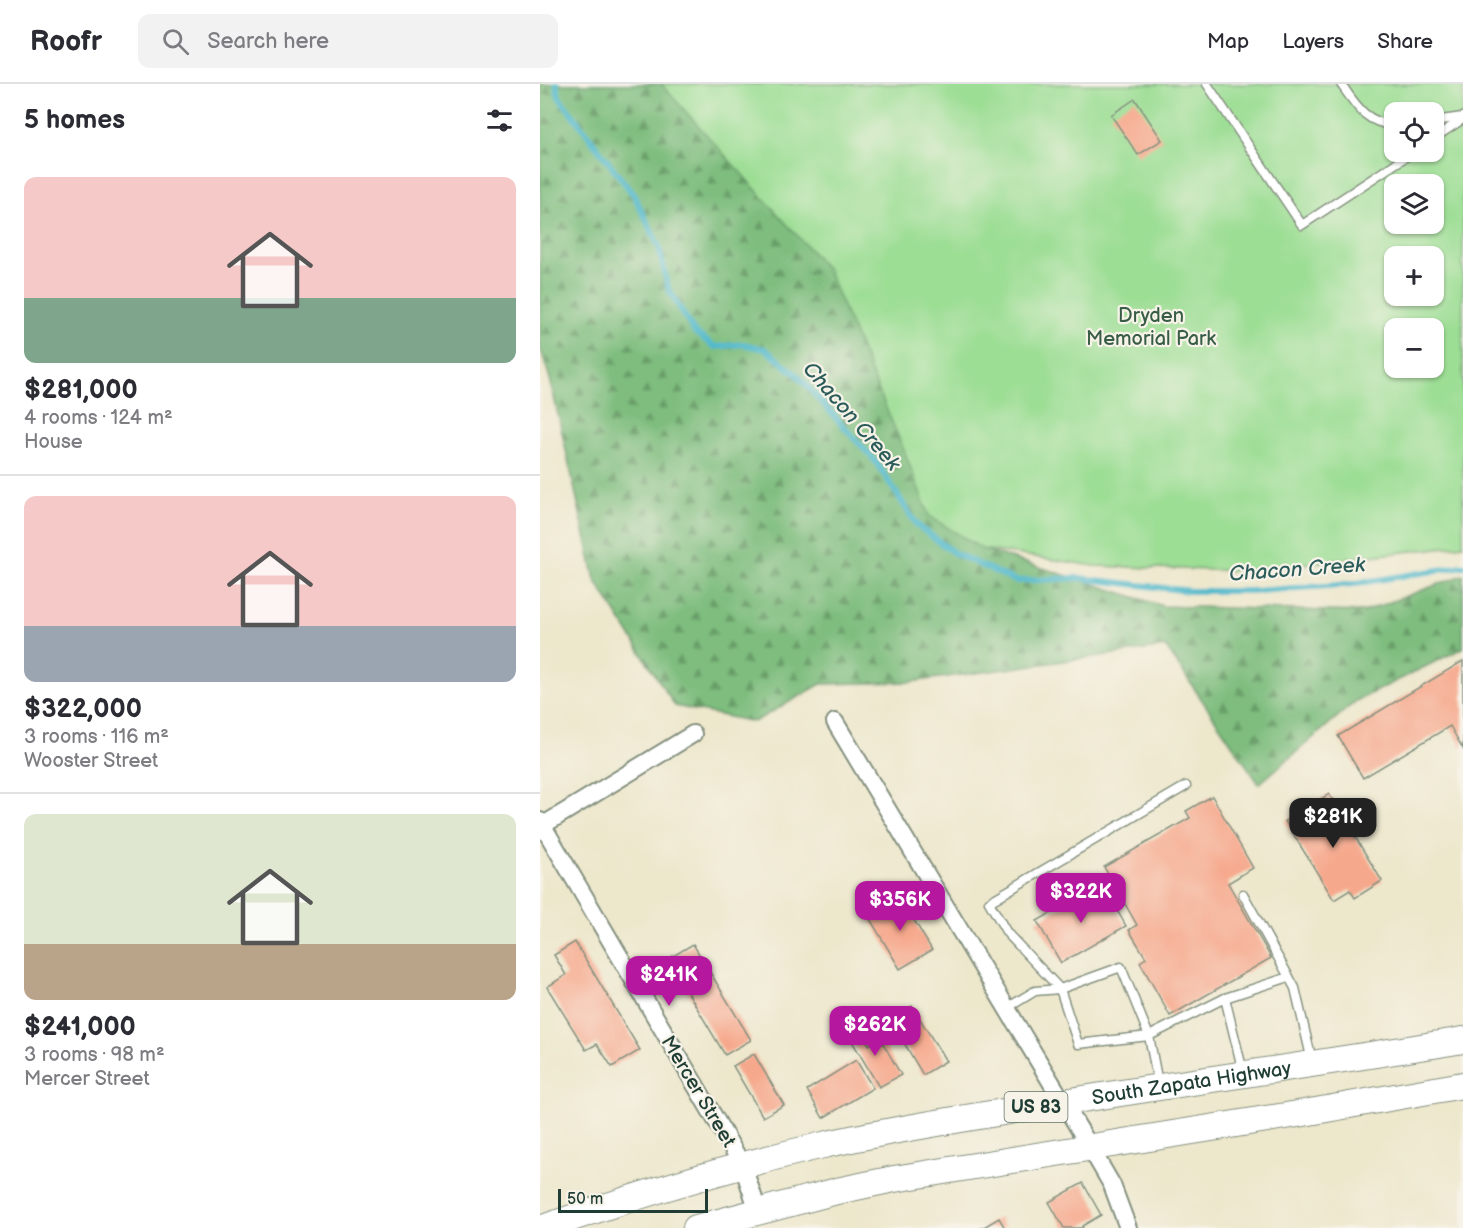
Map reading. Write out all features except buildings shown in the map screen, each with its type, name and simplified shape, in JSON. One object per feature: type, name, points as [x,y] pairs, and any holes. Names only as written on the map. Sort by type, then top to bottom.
[{"type":"main road","name":"South Zapata Highway","points":[[743,1166],[882,1132],[1463,1040]]},
{"type":"main road","name":"US 83","points":[[696,1228],[760,1215],[837,1191],[894,1179],[1304,1113],[1463,1084]]},
{"type":"main road","name":"US 83","points":[[543,1228],[617,1202],[743,1166]]},
{"type":"street","points":[[835,722],[1090,1147],[1112,1185],[1128,1228]]},
{"type":"street","points":[[541,824],[693,734]]},
{"type":"street","name":"Mercer Street","points":[[541,824],[743,1166],[760,1215]]},
{"type":"lane","points":[[1208,84],[1302,225],[1398,162]]},
{"type":"lane","points":[[1341,84],[1357,107],[1369,118],[1384,124]]},
{"type":"lane","points":[[1444,120],[1463,118]]},
{"type":"lane","points":[[1444,131],[1463,118]]},
{"type":"lane","points":[[1186,786],[990,902],[1008,933],[1060,989],[1078,1044],[1149,1036],[1224,998],[1289,977]]},
{"type":"lane","points":[[1243,894],[1295,988],[1313,1065]]},
{"type":"lane","points":[[1007,1008],[1035,991],[1060,989],[1121,967],[1149,1036],[1159,1088]]},
{"type":"lane","points":[[1224,998],[1244,1075]]},
{"type":"green space","points":[[540,84],[914,84],[982,549],[1163,606],[1363,612],[1463,575],[1463,648],[1356,701],[1259,784],[1166,647],[910,682],[821,684],[754,722],[675,706],[595,580],[550,379],[540,347]]},
{"type":"green space","name":"Dryden Memorial Park","points":[[661,84],[1463,84],[1463,545],[1242,571],[1095,566],[982,549],[929,516],[904,450],[827,269]]},
{"type":"waterway","name":"Chacon Creek","points":[[556,84],[559,97],[635,197],[659,247],[668,288],[694,332],[715,347],[743,344],[765,349],[797,375],[876,462],[917,525],[954,553],[1016,581],[1078,578],[1190,591],[1256,591],[1353,584],[1463,566]]}]
